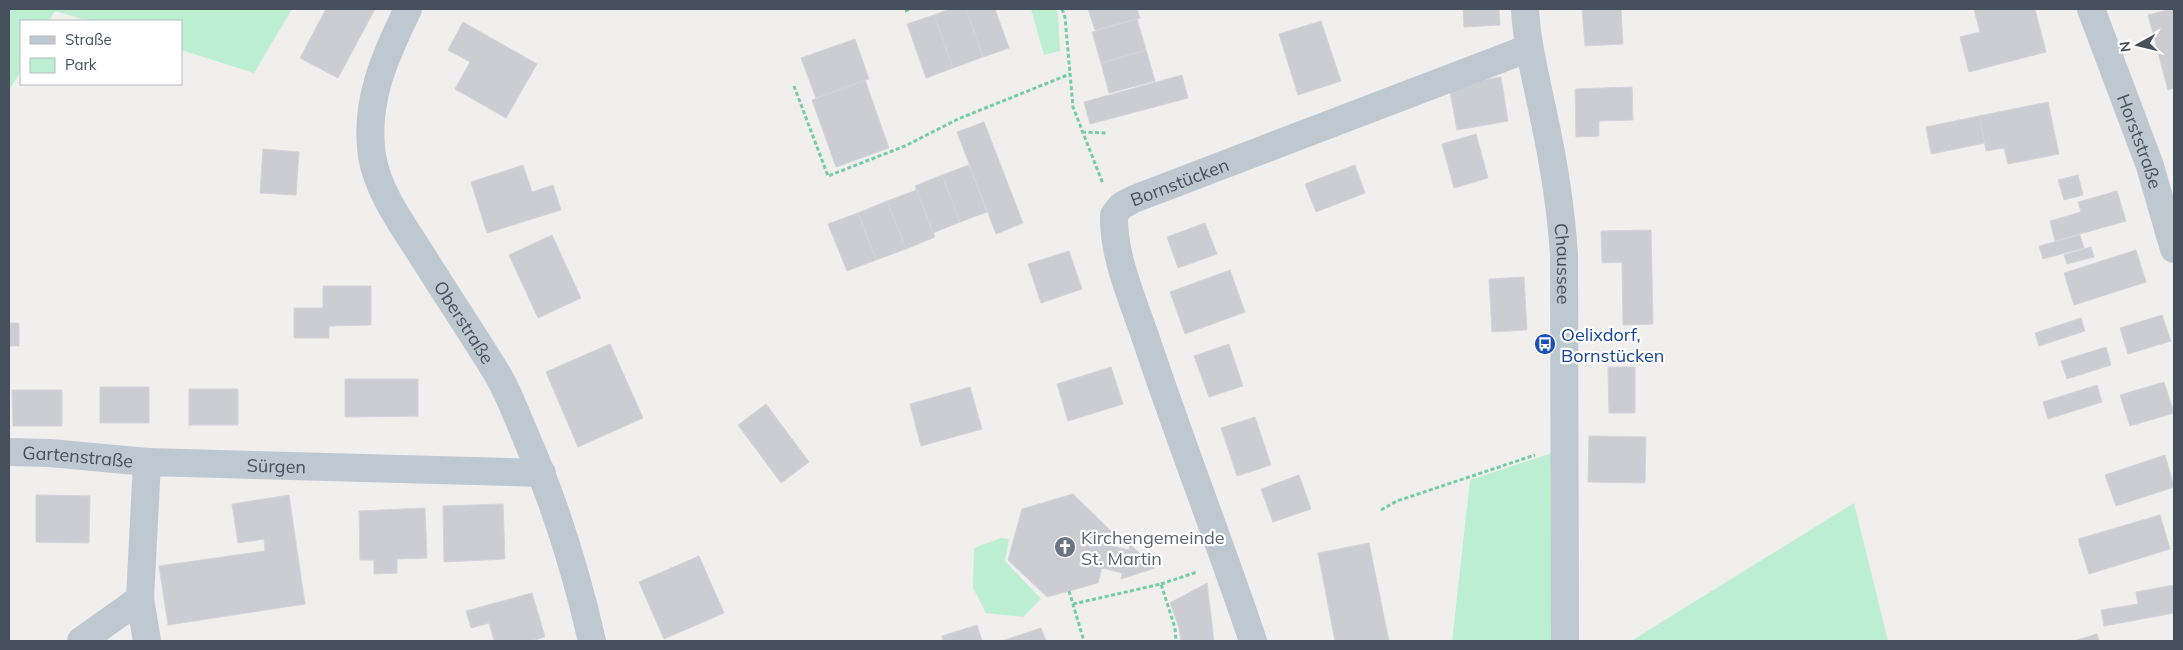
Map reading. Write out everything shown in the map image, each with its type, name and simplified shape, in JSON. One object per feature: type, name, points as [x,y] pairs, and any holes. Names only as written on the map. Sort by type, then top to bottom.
[{"type":"street","name":"Oberstraße","points":[[408,9],[387,52],[376,83],[371,116],[372,158],[381,185],[401,223],[499,377],[542,473],[571,557],[592,641]]},
{"type":"street","name":"Chaussee","points":[[1525,9],[1529,48],[1562,214],[1564,255],[1565,641]]},
{"type":"street","name":"Horststraße","points":[[2091,9],[2150,166],[2174,249]]},
{"type":"street","name":"Bornstücken","points":[[1253,641],[1167,402],[1124,270],[1116,243],[1114,214],[1121,206],[1134,199],[1529,48]]},
{"type":"street","name":"Gartenstraße","points":[[9,452],[50,453],[147,462]]},
{"type":"street","name":"Sürgen","points":[[147,462],[542,473]]},
{"type":"street","points":[[147,462],[140,599],[147,641]]},
{"type":"street","points":[[82,641],[140,599]]},
{"type":"path","points":[[905,10],[910,9]]},
{"type":"path","points":[[1062,9],[1065,17],[1073,107],[1114,214]]},
{"type":"path","points":[[794,86],[828,176],[905,146],[958,119],[1070,74]]},
{"type":"path","points":[[1082,132],[1107,133]]},
{"type":"path","points":[[1381,510],[1397,501],[1541,453]]},
{"type":"path","points":[[1073,604],[1161,584],[1204,570]]},
{"type":"path","points":[[1161,584],[1175,628],[1176,641]]},
{"type":"path","points":[[1069,591],[1084,641]]},
{"type":"green space","points":[[9,9],[292,9],[254,73],[182,50],[182,20],[86,20],[55,11],[50,20],[20,20],[20,72],[10,89]]},
{"type":"green space","points":[[1031,9],[1056,9],[1060,51],[1044,55]]},
{"type":"green space","points":[[1552,453],[1554,641],[1452,641],[1470,480]]},
{"type":"green space","points":[[1854,503],[1888,641],[1631,641]]},
{"type":"green space","points":[[1001,538],[1009,539],[1005,561],[1041,599],[1023,617],[986,613],[973,588],[974,548]]},
{"type":"building","points":[[326,9],[375,9],[338,78],[300,58]]},
{"type":"building","points":[[950,9],[966,9],[983,57],[953,68],[934,15]]},
{"type":"building","points":[[966,9],[995,9],[1009,48],[983,57]]},
{"type":"building","points":[[1088,9],[1137,9],[1140,18],[1095,30]]},
{"type":"building","points":[[1463,9],[1499,9],[1500,25],[1464,27]]},
{"type":"building","points":[[1582,9],[1621,9],[1623,44],[1585,46]]},
{"type":"building","points":[[1974,9],[2035,9],[2046,52],[1969,72],[1960,37],[1980,32]]},
{"type":"building","points":[[2174,9],[2174,88],[2168,90],[2148,15]]},
{"type":"building","points":[[934,15],[953,68],[926,78],[907,24]]},
{"type":"building","points":[[1137,19],[1146,50],[1101,63],[1092,32]]},
{"type":"building","points":[[1321,21],[1341,81],[1298,95],[1279,34]]},
{"type":"building","points":[[463,22],[537,64],[506,118],[455,89],[470,62],[448,50]]},
{"type":"building","points":[[855,39],[869,79],[816,98],[801,58]]},
{"type":"building","points":[[1146,50],[1155,81],[1109,93],[1101,63]]},
{"type":"building","points":[[1182,75],[1188,98],[1090,124],[1084,102]]},
{"type":"building","points":[[1501,77],[1508,121],[1457,130],[1449,86]]},
{"type":"building","points":[[865,80],[889,148],[836,167],[812,100]]},
{"type":"building","points":[[1632,87],[1633,120],[1599,121],[1599,136],[1576,137],[1575,89]]},
{"type":"building","points":[[2048,102],[2059,154],[2008,164],[2004,148],[1986,151],[1979,116]]},
{"type":"building","points":[[1979,116],[1985,143],[1931,154],[1926,127]]},
{"type":"building","points":[[984,122],[1023,223],[996,234],[957,132]]},
{"type":"building","points":[[1476,134],[1488,178],[1454,188],[1442,144]]},
{"type":"building","points":[[263,149],[299,152],[296,195],[260,193]]},
{"type":"building","points":[[523,165],[532,192],[553,185],[561,210],[487,233],[471,182]]},
{"type":"building","points":[[969,165],[987,212],[960,222],[942,175]]},
{"type":"building","points":[[1355,165],[1365,193],[1316,212],[1305,184]]},
{"type":"building","points":[[942,175],[960,222],[933,233],[915,186]]},
{"type":"building","points":[[2078,175],[2083,195],[2064,200],[2058,180]]},
{"type":"building","points":[[917,190],[935,237],[906,249],[887,201]]},
{"type":"building","points":[[2117,191],[2126,221],[2055,241],[2050,221],[2081,212],[2078,202]]},
{"type":"building","points":[[887,201],[906,249],[876,260],[858,213]]},
{"type":"building","points":[[858,213],[876,260],[847,271],[828,224]]},
{"type":"building","points":[[1205,223],[1217,254],[1178,268],[1167,237]]},
{"type":"building","points":[[1651,230],[1653,324],[1623,325],[1622,262],[1602,263],[1601,231]]},
{"type":"building","points":[[552,235],[581,298],[538,318],[509,255]]},
{"type":"building","points":[[2080,235],[2084,248],[2043,259],[2039,246]]},
{"type":"building","points":[[2091,247],[2094,257],[2067,264],[2064,255]]},
{"type":"building","points":[[2136,250],[2146,282],[2074,305],[2064,273]]},
{"type":"building","points":[[1069,251],[1082,289],[1041,303],[1028,264]]},
{"type":"building","points":[[1230,270],[1245,312],[1185,334],[1170,292]]},
{"type":"building","points":[[1524,277],[1527,330],[1492,332],[1489,279]]},
{"type":"building","points":[[323,286],[371,286],[371,325],[329,326],[329,338],[294,338],[294,308],[323,308]]},
{"type":"building","points":[[2162,315],[2171,341],[2128,354],[2120,328]]},
{"type":"building","points":[[2081,318],[2085,331],[2039,346],[2035,333]]},
{"type":"building","points":[[9,323],[19,323],[19,346],[9,346]]},
{"type":"building","points":[[610,344],[643,418],[578,447],[546,372]]},
{"type":"building","points":[[1229,344],[1243,386],[1209,397],[1194,356]]},
{"type":"building","points":[[2106,347],[2111,365],[2067,379],[2061,361]]},
{"type":"building","points":[[1111,367],[1123,404],[1068,421],[1057,384]]},
{"type":"building","points":[[1608,367],[1635,367],[1635,413],[1609,413]]},
{"type":"building","points":[[345,379],[418,379],[418,416],[345,417]]},
{"type":"building","points":[[2164,382],[2174,413],[2130,426],[2120,395]]},
{"type":"building","points":[[2097,385],[2102,402],[2048,419],[2043,402]]},
{"type":"building","points":[[100,387],[149,387],[149,423],[100,423]]},
{"type":"building","points":[[970,387],[982,429],[921,446],[910,404]]},
{"type":"building","points":[[189,389],[238,389],[238,425],[189,425]]},
{"type":"building","points":[[12,390],[62,390],[62,426],[13,426]]},
{"type":"building","points":[[766,404],[809,462],[781,483],[738,425]]},
{"type":"building","points":[[1255,417],[1271,465],[1237,476],[1221,428]]},
{"type":"building","points":[[1589,436],[1646,437],[1645,483],[1588,482]]},
{"type":"building","points":[[2165,455],[2174,487],[2116,506],[2105,475]]},
{"type":"building","points":[[1299,475],[1311,509],[1273,522],[1261,489]]},
{"type":"building","name":"Kirchengemeinde St. Martin","points":[[1073,494],[1111,531],[1108,545],[1129,550],[1130,544],[1155,568],[1121,579],[1122,573],[1102,568],[1098,583],[1047,597],[1008,560],[1022,509]]},
{"type":"building","points":[[36,495],[90,496],[89,543],[36,542]]},
{"type":"building","points":[[289,495],[305,604],[168,625],[159,566],[265,551],[264,539],[238,543],[232,504]]},
{"type":"building","points":[[503,504],[505,559],[444,562],[443,506]]},
{"type":"building","points":[[425,508],[427,558],[397,559],[397,573],[374,574],[374,560],[360,560],[359,511]]},
{"type":"building","points":[[2160,515],[2170,549],[2089,574],[2078,539]]},
{"type":"building","points":[[1369,543],[1389,641],[1335,641],[1318,553]]},
{"type":"building","points":[[699,556],[724,613],[664,639],[639,582]]},
{"type":"building","points":[[1207,583],[1214,641],[1181,641],[1179,628],[1170,603]]},
{"type":"building","points":[[2174,585],[2174,613],[2104,626],[2101,610],[2138,604],[2136,592]]},
{"type":"building","points":[[532,593],[545,637],[530,641],[494,641],[489,623],[471,628],[466,611]]},
{"type":"building","points":[[977,625],[982,641],[943,641],[942,636]]},
{"type":"building","points":[[1041,628],[1046,641],[1002,641]]},
{"type":"building","points":[[2097,634],[2099,641],[2074,641]]},
{"type":"place","name":"Oelixdorf, Bornstücken","points":[[1545,344]]},
{"type":"place","name":"Kirchengemeinde St. Martin","points":[[1065,547]]}]
